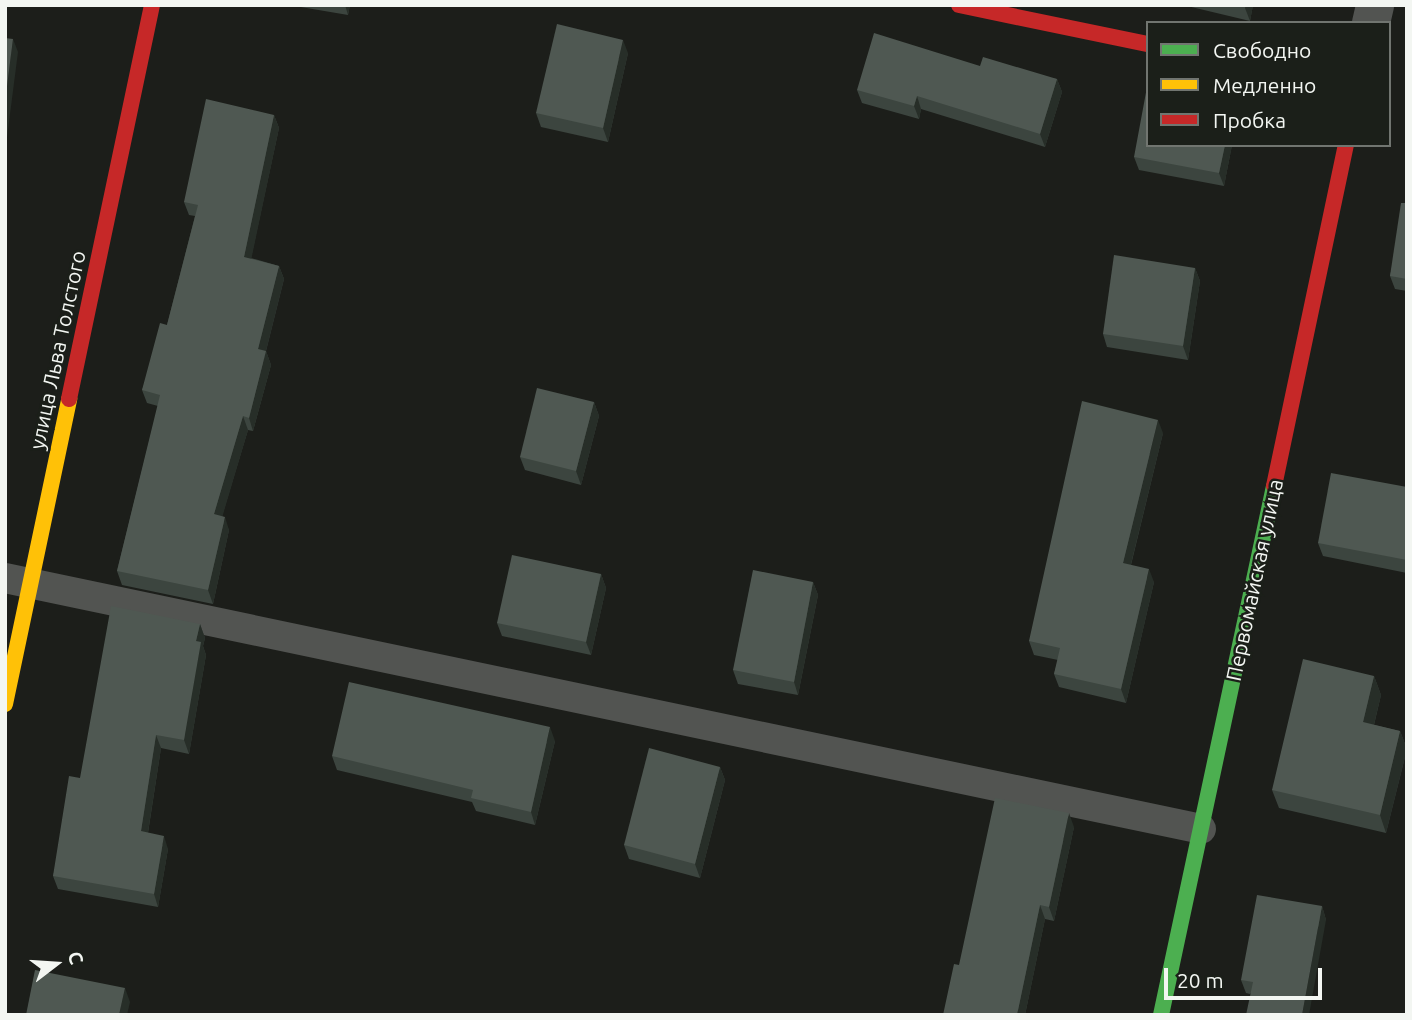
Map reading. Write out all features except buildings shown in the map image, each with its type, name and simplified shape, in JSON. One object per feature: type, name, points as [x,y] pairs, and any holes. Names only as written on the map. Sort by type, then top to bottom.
[{"type":"street","name":"улица Льва Толстого","points":[[5,704],[18,580],[152,5]]},
{"type":"street","points":[[959,5],[1146,44]]},
{"type":"street","name":"Первомайская улица","points":[[1161,1015],[1346,147]]},
{"type":"lane","points":[[18,580],[1201,829]]},
{"type":"traffic: fast","points":[[1161,1015],[1274,486]]},
{"type":"traffic: slow","points":[[5,704],[69,399]]},
{"type":"traffic: jam","points":[[69,399],[152,5]]},
{"type":"traffic: jam","points":[[959,5],[1146,44]]},
{"type":"traffic: jam","points":[[1274,486],[1346,147]]}]
